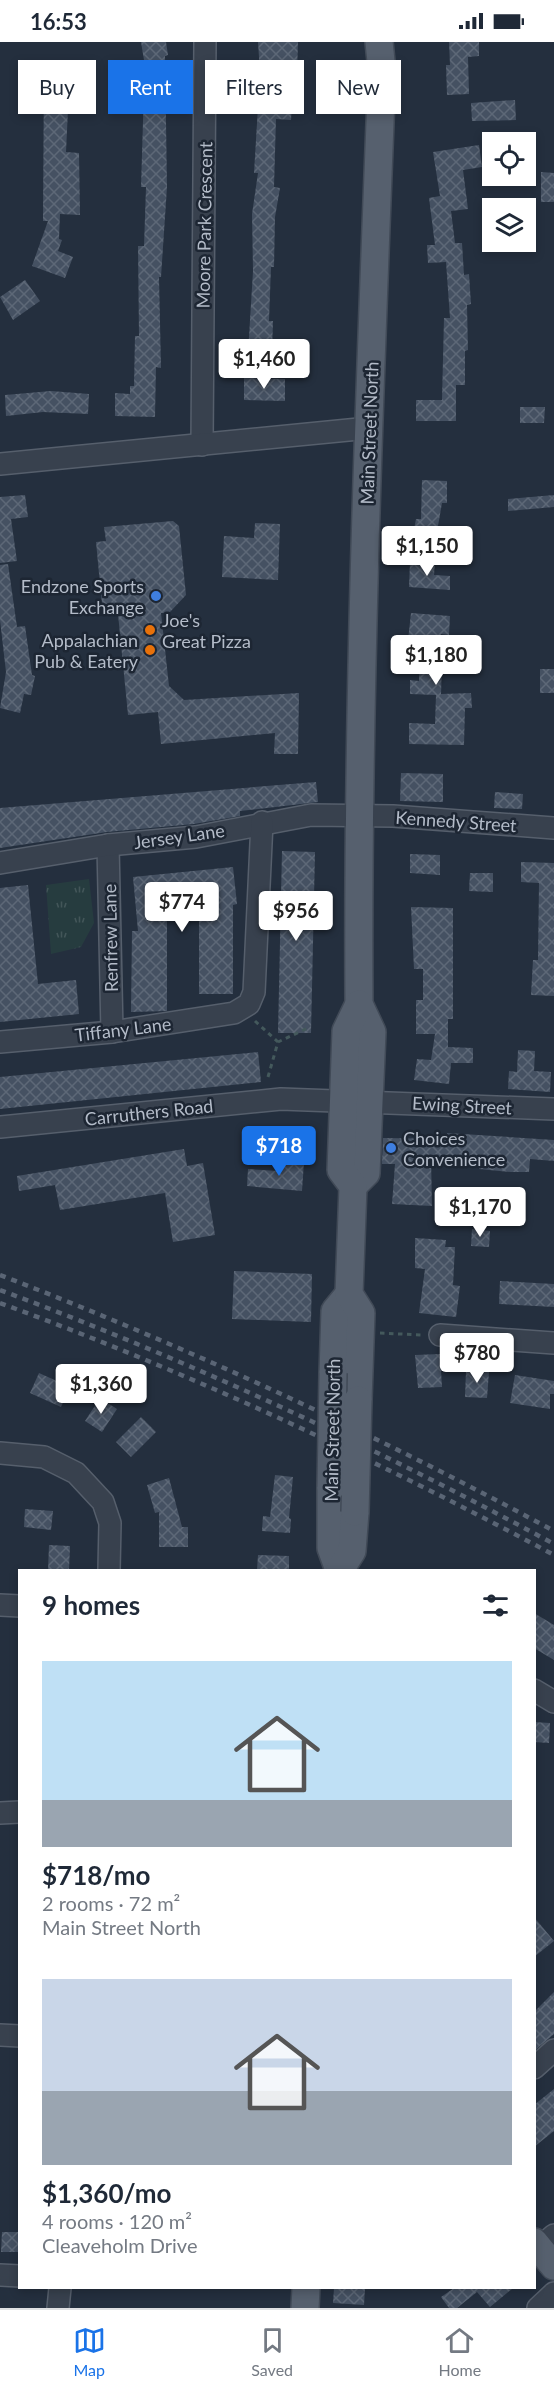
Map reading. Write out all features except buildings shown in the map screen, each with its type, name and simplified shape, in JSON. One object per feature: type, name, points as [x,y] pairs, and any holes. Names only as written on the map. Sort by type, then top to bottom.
[{"type":"main road","name":"Main Street North","points":[[353,1186],[366,1173],[372,1032],[359,1004],[358,814],[382,71],[379,42]]},
{"type":"main road","name":"Main Street North","points":[[341,1569],[352,1551],[361,1313],[349,1294],[353,1186],[341,1170],[342,1100],[346,1031],[359,1004]]},
{"type":"main road","name":"Main Street North","points":[[340,1569],[331,1548],[335,1311],[349,1294]]},
{"type":"main road","points":[[305,2308],[306,2289]]},
{"type":"street","name":"Moore Park Crescent","points":[[202,445],[205,42]]},
{"type":"street","points":[[0,464],[369,428]]},
{"type":"street","name":"Jersey Lane","points":[[0,863],[108,845],[196,837],[262,822],[311,815],[358,814]]},
{"type":"street","name":"Kennedy Street","points":[[358,814],[554,828]]},
{"type":"street","points":[[246,1012],[254,992],[262,822]]},
{"type":"street","name":"Renfrew Lane","points":[[108,845],[112,1032]]},
{"type":"street","name":"Tiffany Lane","points":[[0,1042],[112,1032],[246,1012]]},
{"type":"street","name":"Carruthers Road","points":[[0,1127],[281,1099],[369,1100]]},
{"type":"street","name":"Ewing Street","points":[[369,1100],[554,1109]]},
{"type":"street","points":[[440,1335],[554,1343]]},
{"type":"street","points":[[0,1453],[44,1457],[76,1473],[103,1502],[110,1523],[109,1569]]},
{"type":"street","points":[[0,1605],[18,1606]]},
{"type":"street","points":[[536,1691],[554,1702]]},
{"type":"street","points":[[0,1813],[18,1812]]},
{"type":"street","points":[[0,2035],[18,2036]]},
{"type":"street","points":[[536,2066],[554,2050]]},
{"type":"street","points":[[0,2275],[18,2276]]},
{"type":"street","points":[[58,2308],[60,2289]]},
{"type":"street","points":[[538,2308],[554,2293]]},
{"type":"path","points":[[246,1012],[278,1042]]},
{"type":"path","points":[[268,1077],[278,1042],[310,1027]]},
{"type":"path","points":[[360,1333],[440,1335]]},
{"type":"green space","points":[[89,879],[94,923],[81,947],[51,954],[46,885]]},
{"type":"railway","points":[[0,1275],[142,1332],[281,1394],[419,1460],[554,1531]]},
{"type":"railway","points":[[0,1290],[142,1346],[282,1407],[419,1473],[554,1544]]},
{"type":"railway","points":[[0,1303],[142,1358],[282,1419],[419,1485],[554,1555]]},
{"type":"place","name":"Endzone Sports Exchange","points":[[156,596]]},
{"type":"place","name":"Joe's Great Pizza","points":[[150,630]]},
{"type":"place","name":"Appalachian Pub & Eatery","points":[[150,650]]},
{"type":"place","name":"Choices Convenience","points":[[391,1148]]}]
